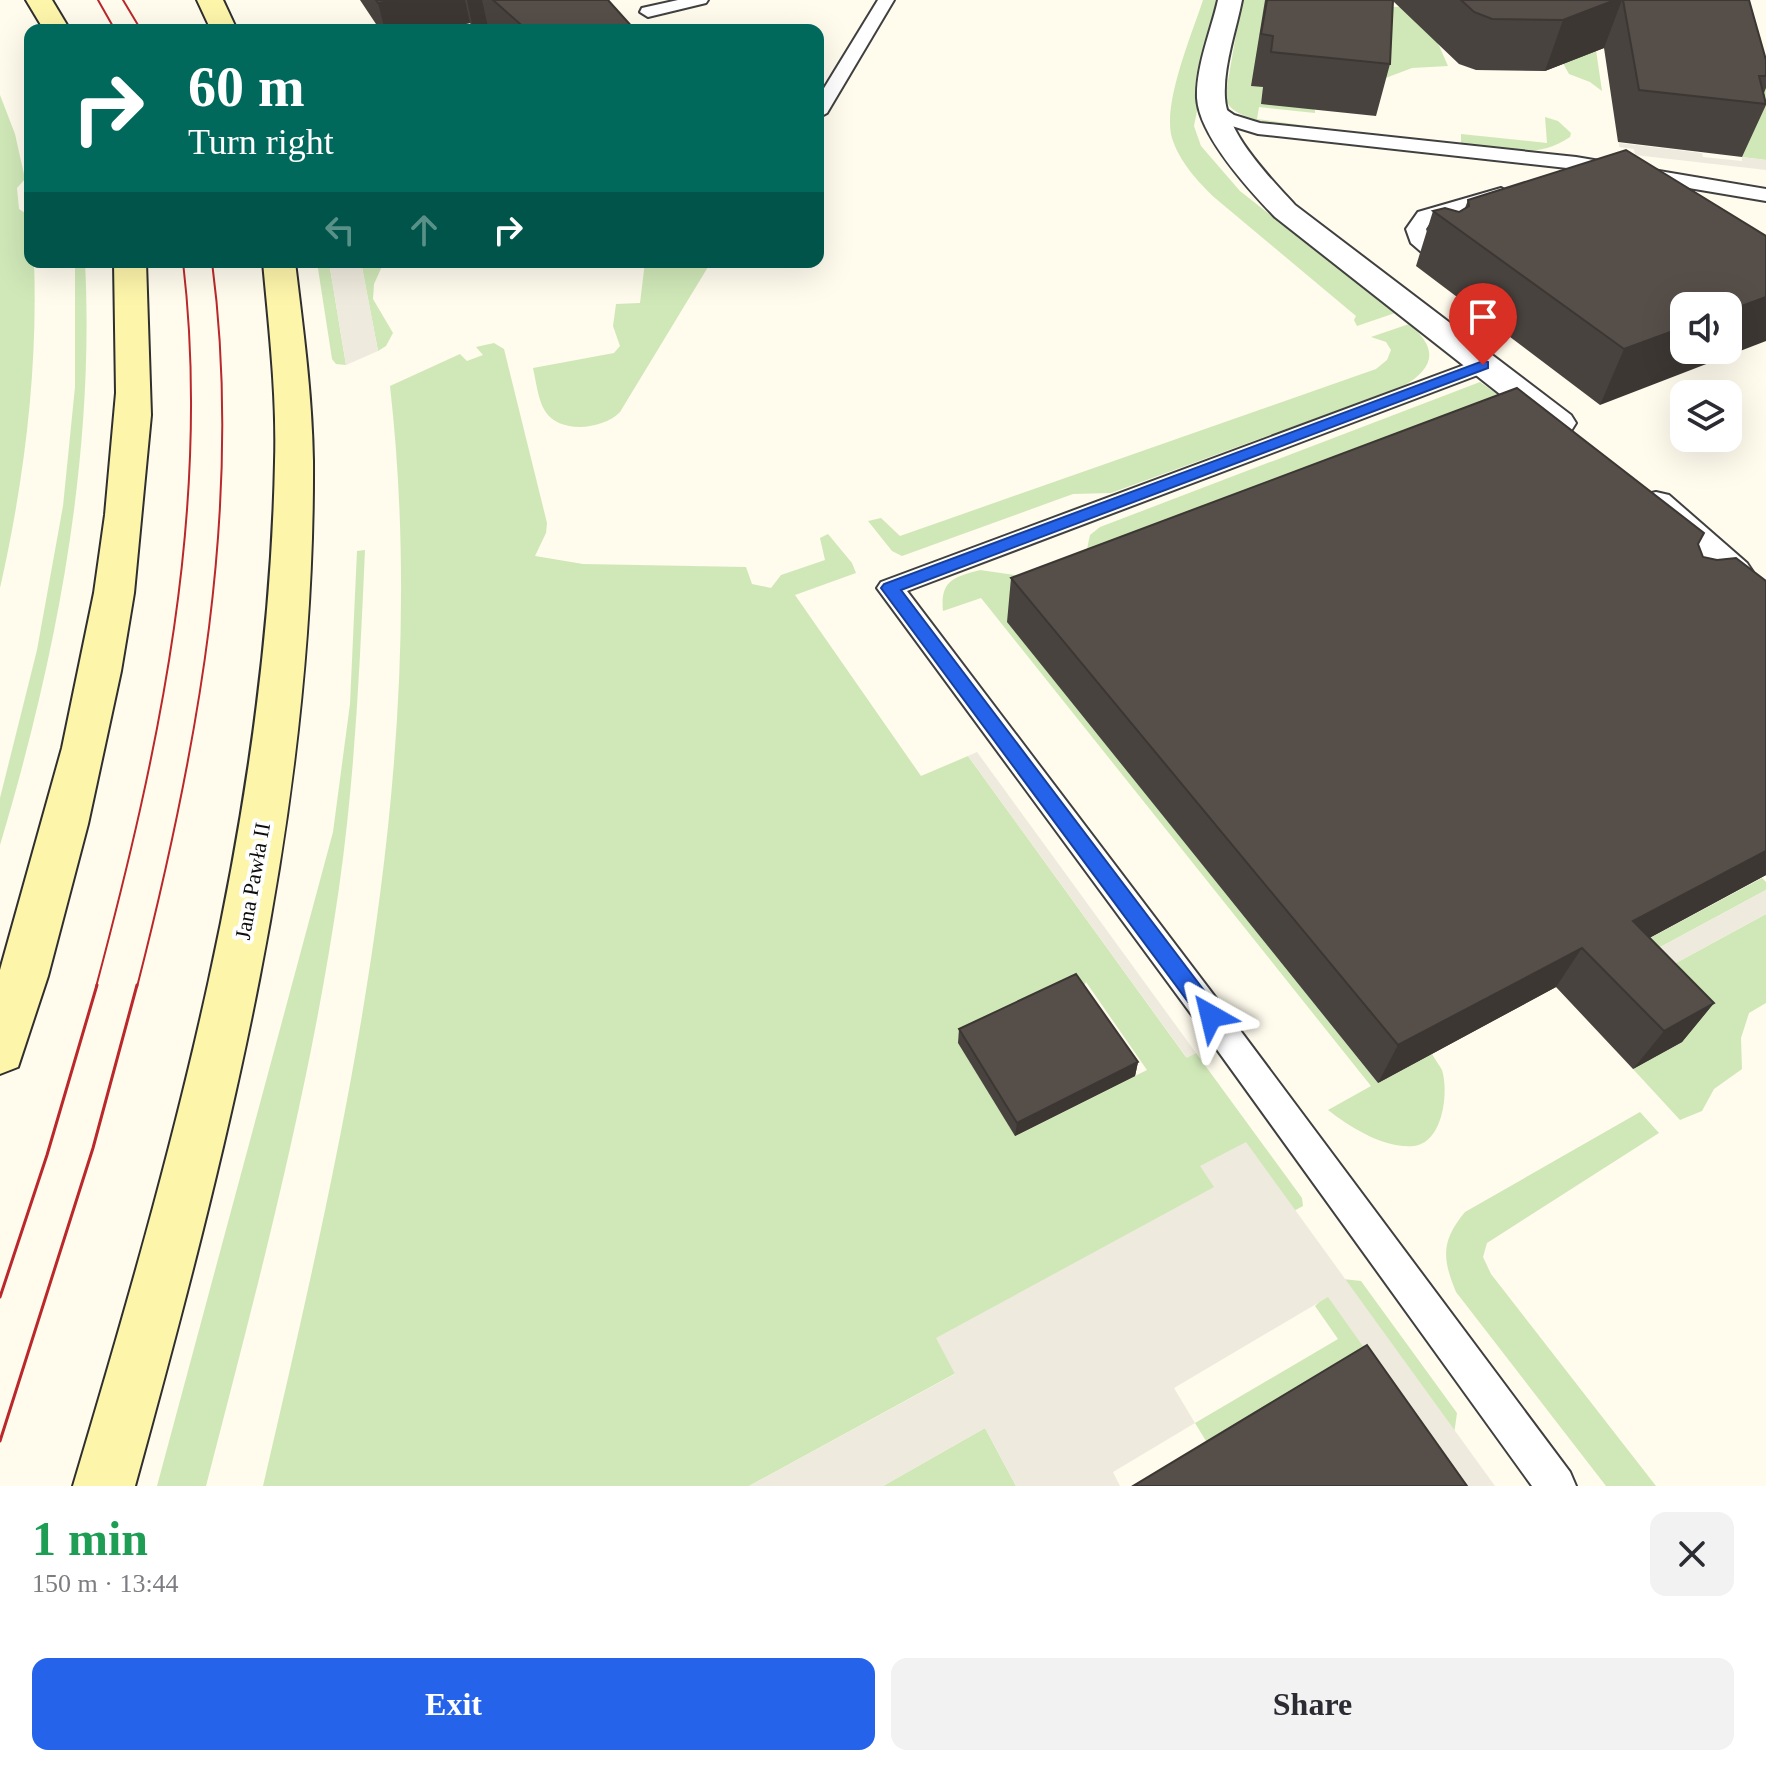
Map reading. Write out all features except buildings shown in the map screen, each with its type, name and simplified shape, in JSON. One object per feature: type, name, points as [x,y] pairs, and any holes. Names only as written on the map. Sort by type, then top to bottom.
[{"type":"main road","points":[[39,0],[53,24]]},
{"type":"main road","points":[[210,0],[221,24]]},
{"type":"main road","points":[[0,1051],[61,842],[92,714],[112,609],[132,437],[134,378],[130,268]]},
{"type":"main road","name":"Jana Pawła II","points":[[104,1486],[169,1253],[203,1117],[240,951],[267,799],[283,671],[294,513],[292,387],[280,268]]},
{"type":"street","points":[[1230,0],[1212,105],[1242,160],[1285,211],[1590,448]]},
{"type":"street","points":[[1626,478],[1750,565]]},
{"type":"street","points":[[1695,590],[1750,565]]},
{"type":"lane","points":[[648,12],[700,0]]},
{"type":"lane","points":[[824,103],[886,0]]},
{"type":"lane","points":[[1212,105],[1228,119],[1258,128],[1594,166],[1704,182],[1766,195]]},
{"type":"lane","points":[[1552,179],[1594,166]]},
{"type":"lane","points":[[1704,182],[1766,184]]},
{"type":"lane","points":[[1440,258],[1418,239],[1416,229],[1425,216],[1524,187]]},
{"type":"lane","points":[[1483,365],[890,588],[1211,1016],[1556,1486]]},
{"type":"green space","points":[[1203,0],[1219,0],[1194,126],[1201,146],[1240,191],[1395,313],[1357,326],[1356,316],[1215,198],[1184,163],[1172,138],[1171,107]]},
{"type":"green space","points":[[1242,0],[1265,0],[1263,87],[1315,110],[1315,113],[1259,107],[1257,119],[1329,129],[1271,123],[1255,119],[1241,114],[1231,107],[1225,98]]},
{"type":"green space","points":[[1387,7],[1422,7],[1448,66],[1412,68],[1383,79]]},
{"type":"green space","points":[[1533,9],[1590,9],[1602,91],[1590,82],[1569,74]]},
{"type":"green space","points":[[1766,78],[1766,160],[1742,157],[1735,128]]},
{"type":"green space","points":[[0,95],[15,134],[24,174],[24,180],[17,188],[19,209],[24,212],[24,268],[34,268],[35,303],[28,426],[0,588]]},
{"type":"green space","points":[[1545,117],[1558,121],[1571,133],[1570,137],[1544,149],[1531,151],[1461,144],[1461,134],[1547,143]]},
{"type":"green space","points":[[75,268],[85,268],[84,409],[67,557],[38,703],[0,845],[0,798],[37,650],[63,506],[75,387]]},
{"type":"green space","points":[[318,268],[330,268],[346,365],[336,364],[332,359]]},
{"type":"green space","points":[[362,268],[381,268],[374,284],[373,299],[393,333],[386,346],[378,351]]},
{"type":"green space","points":[[644,268],[707,268],[620,412],[604,422],[582,427],[561,424],[552,419],[543,407],[533,368],[614,353],[620,346],[613,326],[616,304],[640,303]]},
{"type":"green space","points":[[1409,324],[1425,342],[1429,358],[1421,373],[1402,387],[1111,493],[1073,494],[902,556],[892,551],[868,521],[881,518],[900,536],[1376,369],[1387,360],[1391,350],[1386,342],[1371,337]]},
{"type":"green space","points":[[494,343],[504,349],[547,523],[546,533],[535,556],[583,564],[746,567],[752,584],[771,588],[781,575],[825,560],[820,538],[828,534],[852,563],[856,573],[795,595],[921,776],[968,756],[1186,1057],[1196,1053],[1302,1198],[1303,1206],[1248,1236],[956,1373],[749,1486],[263,1486],[351,1078],[374,940],[390,803],[400,664],[400,526],[390,386],[460,354],[467,361],[483,355],[476,347]],"holes":[[[1086,982],[1147,1070],[1015,1136]]]},
{"type":"green space","points":[[1480,382],[1514,406],[1086,554],[1090,535],[1100,527]]},
{"type":"green space","points":[[365,550],[356,719],[345,846],[327,964],[298,1114],[206,1486],[157,1486],[333,832],[350,704],[357,551]]},
{"type":"green space","points":[[980,570],[1022,576],[1008,622],[1378,1083],[1432,1054],[1442,1070],[1444,1103],[1432,1136],[1424,1143],[1403,1146],[1379,1140],[1357,1130],[1328,1110],[1371,1086],[981,598],[943,611],[944,593],[950,582]]},
{"type":"green space","points":[[1762,878],[1766,882],[1766,890],[1601,979],[1592,969]]},
{"type":"green space","points":[[1766,914],[1766,1003],[1749,1013],[1741,1038],[1742,1069],[1714,1089],[1702,1111],[1680,1120],[1633,1069],[1682,1042],[1630,988]]},
{"type":"green space","points":[[1640,1112],[1659,1133],[1487,1243],[1483,1257],[1491,1274],[1656,1486],[1606,1486],[1456,1292],[1448,1269],[1446,1250],[1457,1222],[1465,1212]]},
{"type":"green space","points":[[1343,1279],[1361,1281],[1457,1413],[1454,1434],[1214,1454],[1195,1423],[1338,1339],[1315,1306]]},
{"type":"green space","points":[[985,1428],[1016,1486],[883,1486]]},
{"type":"shaded area","points":[[1619,143],[1702,153],[1703,157],[1766,160],[1766,170],[1635,155],[1634,149],[1619,147]]},
{"type":"shaded area","points":[[330,268],[362,268],[378,351],[346,365]]},
{"type":"shaded area","points":[[977,752],[1196,1053],[1187,1058],[968,756]]},
{"type":"shaded area","points":[[1766,890],[1766,914],[1582,1014],[1556,987],[1601,979]]},
{"type":"shaded area","points":[[1246,1142],[1495,1486],[1462,1486],[1328,1297],[1174,1388],[1195,1423],[1113,1472],[1120,1486],[1016,1486],[985,1428],[883,1486],[749,1486],[955,1374],[936,1338],[1214,1187],[1200,1166]]},
{"type":"tram line","points":[[98,0],[112,24]]},
{"type":"tram line","points":[[123,0],[137,24]]},
{"type":"tram line","points":[[96,987],[140,809],[174,628],[185,537],[190,445],[190,354],[183,268]]},
{"type":"tram line","points":[[137,987],[179,809],[209,628],[218,536],[222,444],[220,353],[213,268]]},
{"type":"tram line","points":[[0,1297],[47,1155],[97,985]]},
{"type":"tram line","points":[[0,1441],[93,1148],[137,985]]},
{"type":"route","points":[[1211,1016],[890,588],[1483,365]]}]
